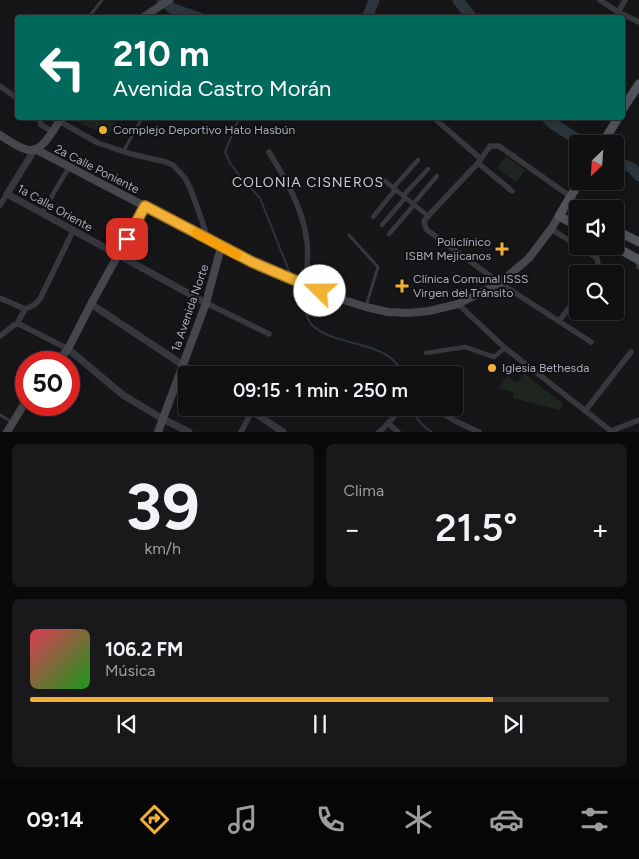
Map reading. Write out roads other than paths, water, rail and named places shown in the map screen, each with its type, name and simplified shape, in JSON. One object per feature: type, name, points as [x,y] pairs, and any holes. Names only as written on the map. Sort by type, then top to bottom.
[{"type":"main road","points":[[146,15],[169,0]]},
{"type":"main road","points":[[625,105],[639,84]]},
{"type":"main road","points":[[35,150],[43,145],[59,120]]},
{"type":"main road","points":[[607,135],[617,120]]},
{"type":"main road","name":"2a Calle Poniente","points":[[0,135],[24,149],[35,150],[52,162],[69,167],[252,262],[344,300],[388,312],[429,311],[458,304],[500,283],[529,258],[552,229],[559,216]]},
{"type":"main road","points":[[570,200],[575,190]]},
{"type":"main road","points":[[569,201],[559,216],[569,221]]},
{"type":"main road","points":[[68,349],[145,206]]},
{"type":"main road","points":[[624,234],[639,242]]},
{"type":"main road","name":"1a Avenida Norte","points":[[158,432],[182,364],[187,344],[206,303],[221,247]]},
{"type":"main road","points":[[624,252],[639,260]]},
{"type":"main road","points":[[8,431],[16,416]]},
{"type":"street","points":[[600,0],[616,15],[625,0]]},
{"type":"street","points":[[625,18],[639,22]]},
{"type":"street","points":[[0,86],[15,95]]},
{"type":"street","points":[[41,120],[42,124],[52,131]]},
{"type":"street","points":[[62,120],[98,143],[123,152],[173,165],[185,178],[191,190],[209,240]]},
{"type":"street","points":[[436,120],[512,191]]},
{"type":"street","points":[[570,200],[499,146],[490,146],[479,161],[424,221],[427,230],[500,283],[591,342]]},
{"type":"street","points":[[0,205],[35,150]]},
{"type":"street","points":[[269,152],[289,186],[299,208],[308,251],[306,285]]},
{"type":"street","points":[[372,217],[418,160]]},
{"type":"street","points":[[42,214],[69,167]]},
{"type":"street","points":[[382,225],[428,168]]},
{"type":"street","points":[[389,234],[437,176]]},
{"type":"street","points":[[385,182],[428,216]]},
{"type":"street","name":"1a Calle Oriente","points":[[7,194],[206,303]]},
{"type":"street","points":[[552,229],[569,240]]},
{"type":"street","points":[[0,335],[17,324],[25,309],[34,305],[40,299],[74,231]]},
{"type":"street","points":[[593,255],[598,258],[598,265]]},
{"type":"street","points":[[0,298],[25,309]]},
{"type":"street","points":[[206,303],[269,334]]},
{"type":"street","points":[[91,304],[185,366]]},
{"type":"street","points":[[458,304],[505,348],[611,431],[639,420]]},
{"type":"street","points":[[559,321],[569,308]]},
{"type":"street","points":[[17,324],[68,349],[123,395],[189,432]]},
{"type":"street","points":[[426,354],[465,347],[494,357],[505,348]]},
{"type":"street","points":[[586,411],[632,352]]},
{"type":"street","points":[[241,432],[247,416]]},
{"type":"street","points":[[260,416],[283,432]]},
{"type":"street","points":[[379,432],[389,424],[394,416]]},
{"type":"street","points":[[447,416],[479,432]]},
{"type":"street","points":[[389,424],[398,432]]},
{"type":"lane","points":[[90,15],[102,0]]},
{"type":"lane","points":[[123,152],[141,120]]},
{"type":"lane","points":[[349,235],[378,267],[366,307]]},
{"type":"lane","points":[[0,415],[12,423]]},
{"type":"waterway","points":[[162,0],[173,9],[190,15]]},
{"type":"waterway","points":[[368,15],[374,0]]},
{"type":"waterway","points":[[458,0],[470,15]]},
{"type":"waterway","points":[[238,120],[225,152],[239,175],[260,198],[289,271]]},
{"type":"waterway","points":[[549,120],[571,135]]},
{"type":"waterway","points":[[624,165],[632,168],[639,176]]},
{"type":"waterway","points":[[304,307],[312,325],[322,332],[375,349],[387,355],[398,366]]},
{"type":"waterway","points":[[416,416],[420,422],[432,432]]},
{"type":"place","name":"Complejo Deportivo Hato Hasbún","points":[[103,130]]},
{"type":"place","name":"Policlínico ISBM Mejicanos","points":[[502,249]]},
{"type":"place","name":"Clínica Comunal ISSS Virgen del Tránsito","points":[[402,286]]},
{"type":"place","name":"Iglesia Bethesda","points":[[492,368]]},
{"type":"district","name":"COLONIA CISNEROS","points":[[308,182]]}]
